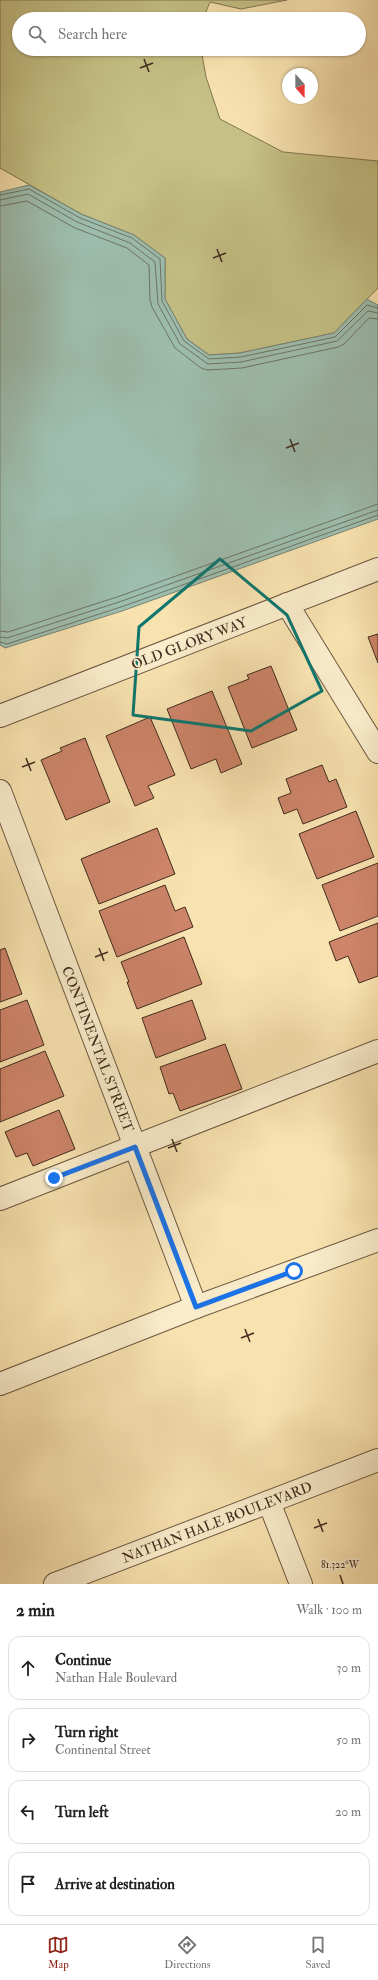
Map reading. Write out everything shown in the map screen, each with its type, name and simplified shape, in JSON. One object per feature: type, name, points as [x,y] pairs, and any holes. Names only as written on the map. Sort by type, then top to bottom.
[{"type":"street","name":"OLD GLORY WAY","points":[[0,716],[378,569]]},
{"type":"street","points":[[287,604],[378,752]]},
{"type":"street","name":"CONTINENTAL STREET","points":[[0,791],[196,1307]]},
{"type":"street","points":[[0,1199],[378,1051]]},
{"type":"street","points":[[0,1384],[196,1307],[378,1240]]},
{"type":"street","name":"NATHAN HALE BOULEVARD","points":[[55,1584],[378,1460]]},
{"type":"street","points":[[269,1502],[301,1584]]},
{"type":"highlighted area","points":[[220,559],[287,615],[322,691],[251,731],[133,715],[139,627]]},
{"type":"shaded area","points":[[0,0],[287,0],[241,9],[210,2],[206,12],[12,12],[12,56],[202,56],[206,77],[220,119],[283,152],[378,161],[378,288],[334,333],[240,353],[209,355],[187,339],[165,299],[165,258],[134,235],[81,214],[0,168]]},
{"type":"water","points":[[29,185],[81,214],[134,235],[165,258],[165,299],[187,339],[209,355],[240,353],[334,333],[367,299],[378,305],[378,519],[122,611],[5,648],[0,645],[0,192]]},
{"type":"building","points":[[378,634],[378,663],[368,637]]},
{"type":"building","points":[[271,666],[297,730],[252,748],[228,687],[249,679],[247,675]]},
{"type":"building","points":[[212,691],[242,764],[221,773],[216,759],[191,769],[167,709]]},
{"type":"building","points":[[150,717],[175,775],[148,786],[154,798],[135,806],[106,736]]},
{"type":"building","points":[[85,738],[110,802],[66,820],[41,760],[62,751],[60,748]]},
{"type":"building","points":[[322,765],[329,782],[336,779],[347,807],[303,824],[297,809],[284,814],[278,798],[291,793],[286,779]]},
{"type":"building","points":[[356,811],[374,857],[317,879],[299,834]]},
{"type":"building","points":[[157,828],[175,874],[99,904],[81,859]]},
{"type":"building","points":[[378,863],[378,916],[340,931],[322,885]]},
{"type":"building","points":[[165,885],[175,911],[185,907],[193,927],[117,957],[99,911]]},
{"type":"building","points":[[378,923],[378,976],[359,983],[348,956],[336,961],[329,942]]},
{"type":"building","points":[[184,937],[202,984],[137,1009],[121,962]]},
{"type":"building","points":[[5,948],[22,994],[0,1002],[0,950]]},
{"type":"building","points":[[27,1000],[44,1045],[0,1062],[0,1010]]},
{"type":"building","points":[[192,1000],[206,1039],[156,1058],[142,1018]]},
{"type":"building","points":[[225,1044],[242,1089],[180,1111],[173,1093],[169,1094],[160,1067]]},
{"type":"building","points":[[45,1051],[64,1096],[0,1122],[0,1069]]},
{"type":"building","points":[[59,1110],[75,1149],[33,1166],[27,1153],[16,1157],[5,1132]]},
{"type":"route","points":[[54,1178],[135,1147],[196,1307],[294,1271]]}]
